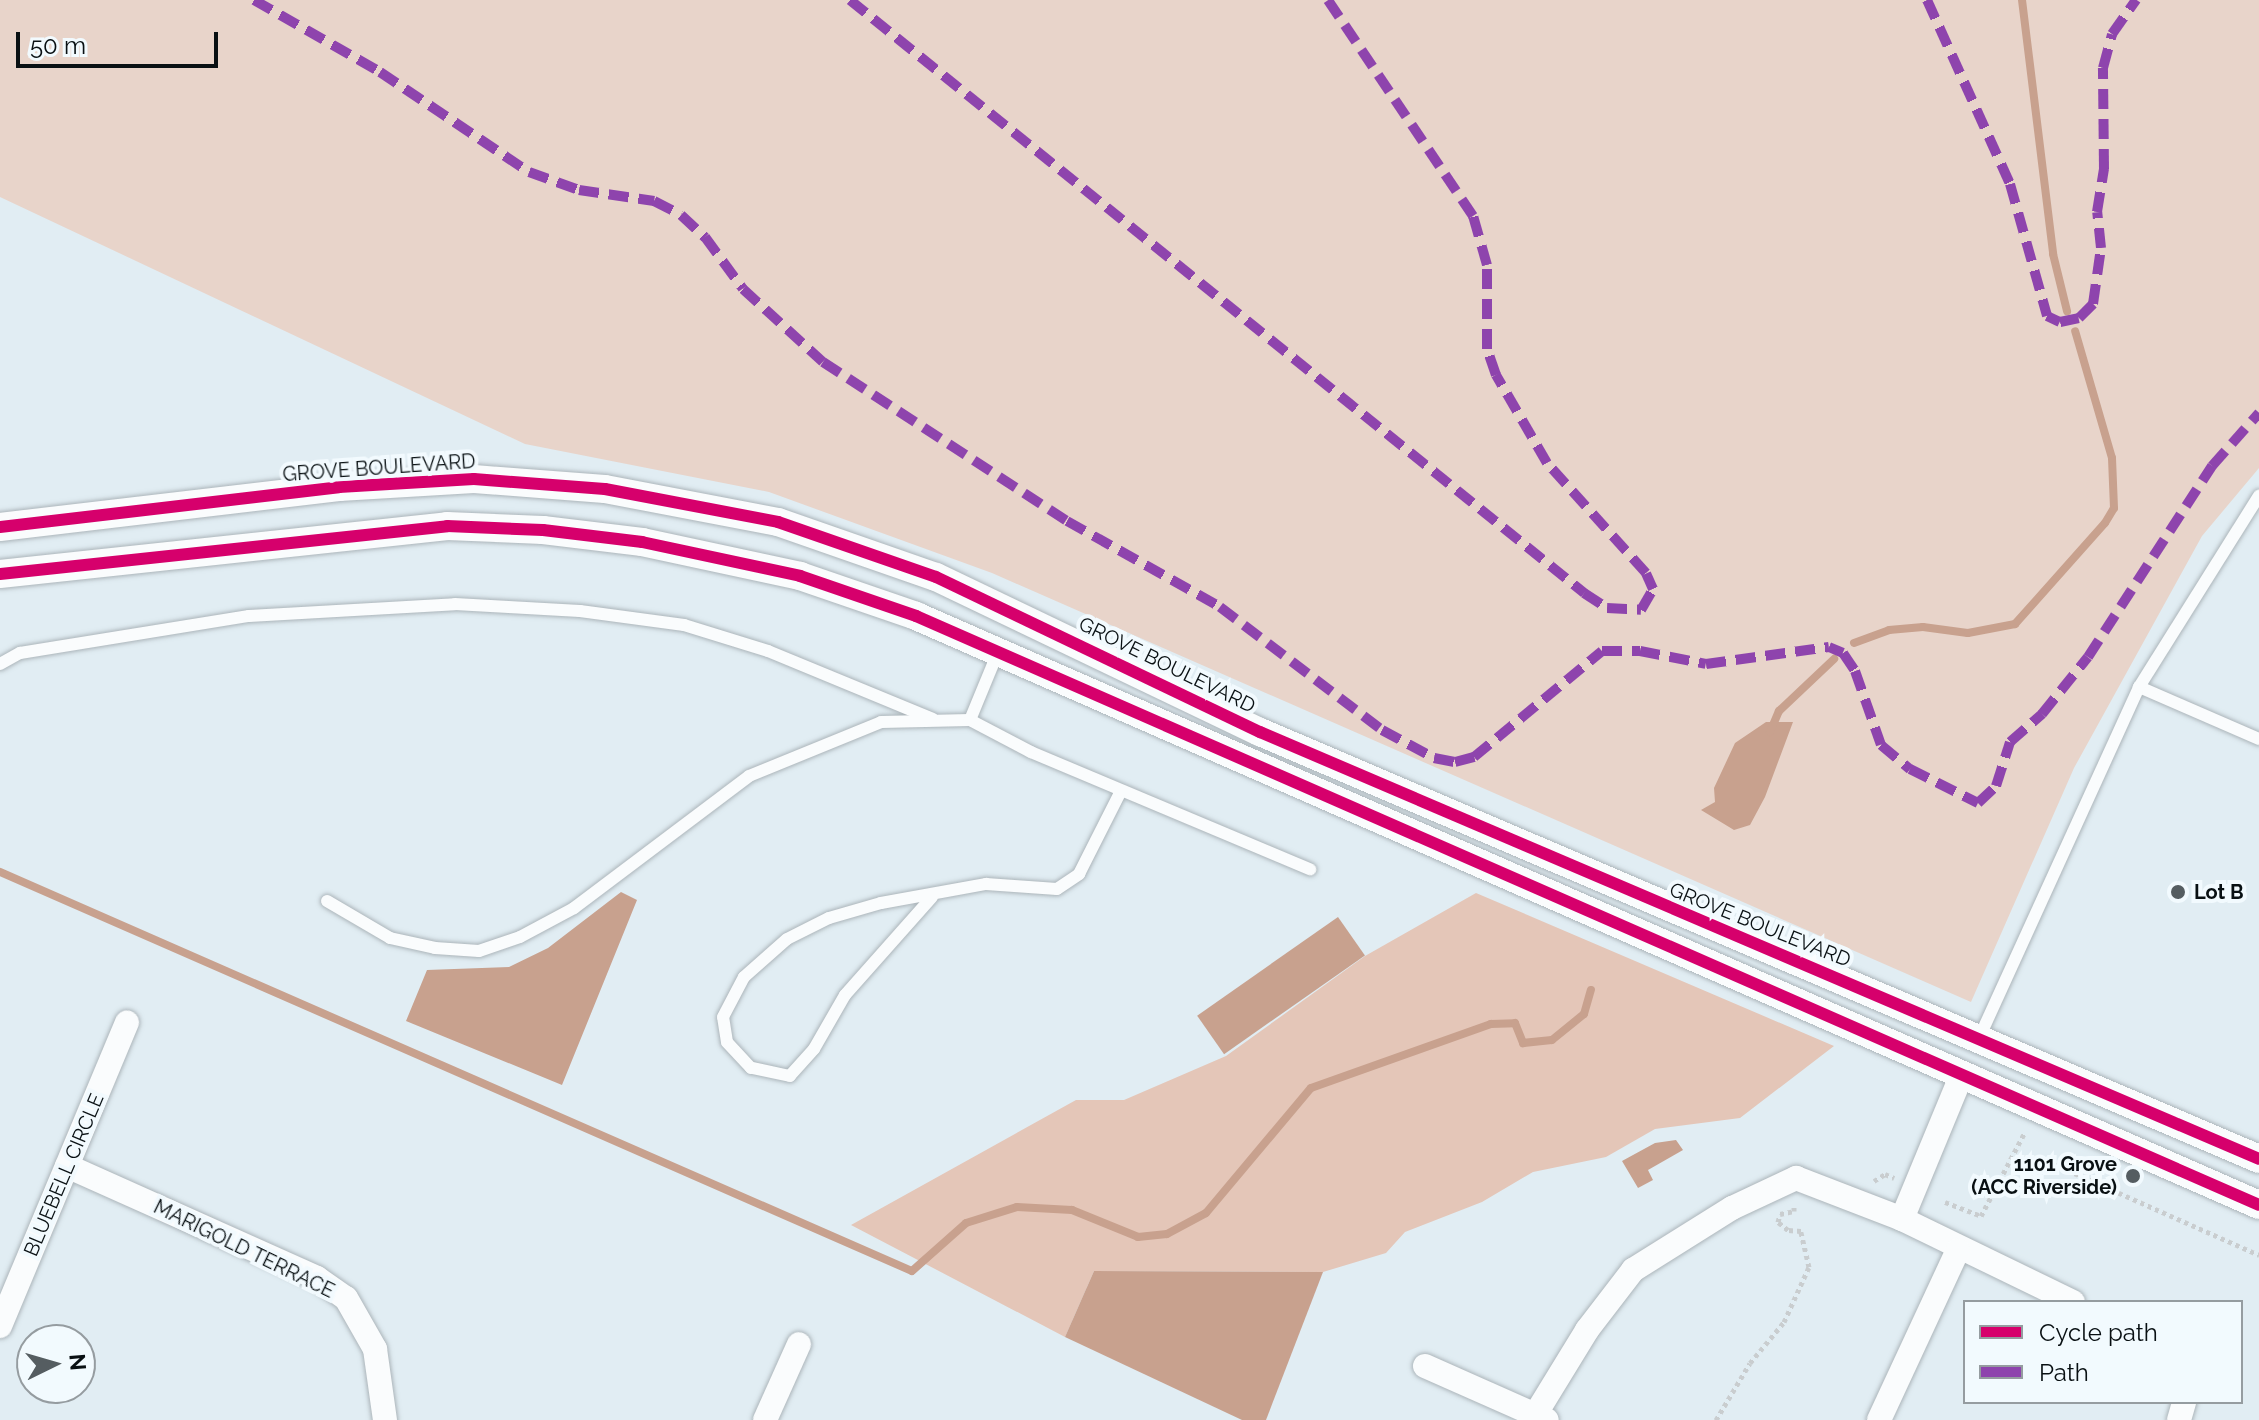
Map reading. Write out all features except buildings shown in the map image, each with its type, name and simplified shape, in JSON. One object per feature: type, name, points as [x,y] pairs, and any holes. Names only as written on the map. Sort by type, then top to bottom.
[{"type":"street","name":"GROVE BOULEVARD","points":[[0,527],[405,481],[531,482],[676,500],[778,522],[889,558],[1260,732],[1625,892],[1980,1036],[2259,1159]]},
{"type":"street","points":[[0,574],[377,530],[543,530],[745,561],[916,616],[2259,1205]]},
{"type":"street","points":[[998,652],[1015,615]]},
{"type":"street","name":"BLUEBELL CIRCLE","points":[[0,1326],[127,1023]]},
{"type":"street","points":[[1902,1219],[1980,1036]]},
{"type":"street","name":"MARIGOLD TERRACE","points":[[67,1166],[317,1278],[346,1298],[375,1349],[385,1420]]},
{"type":"street","points":[[1425,1366],[1541,1418],[1587,1330],[1633,1270],[1732,1208],[1796,1178],[1902,1219],[1958,1250],[2069,1300]]},
{"type":"street","points":[[1879,1420],[1958,1250]]},
{"type":"street","points":[[765,1420],[799,1344]]},
{"type":"lane","points":[[1980,1036],[2139,687],[2259,496]]},
{"type":"lane","points":[[0,664],[20,653],[249,616],[455,604],[684,625],[781,656],[933,719]]},
{"type":"lane","points":[[970,720],[998,652]]},
{"type":"lane","points":[[2139,687],[2259,739]]},
{"type":"lane","points":[[327,901],[390,938],[479,951],[520,937],[574,908],[749,776],[881,722],[933,719],[970,720],[1121,791],[1310,869]]},
{"type":"lane","points":[[932,897],[845,995],[814,1049],[790,1076],[751,1068],[727,1042],[723,1017],[744,977],[787,939],[842,914],[986,884],[1057,889],[1079,874],[1121,791]]},
{"type":"path","points":[[1945,1202],[1981,1216],[2000,1175],[2015,1158],[2027,1127]]},
{"type":"path","points":[[2015,1158],[2038,1157],[2259,1255]]},
{"type":"path","points":[[1716,1420],[1750,1363],[1784,1322],[1809,1267],[1801,1231],[1788,1230],[1778,1222],[1780,1214],[1794,1211],[1794,1204]]},
{"type":"shaded area","points":[[0,0],[2259,0],[2259,468],[2202,536],[2074,768],[1971,1002],[992,573],[769,492],[525,444],[0,197]]},
{"type":"shaded area","points":[[1766,722],[1793,722],[1765,797],[1750,825],[1734,830],[1701,810],[1715,802],[1714,788],[1735,743]]},
{"type":"shaded area","points":[[621,892],[637,900],[562,1085],[406,1021],[427,970],[509,967],[548,948]]},
{"type":"shaded area","points":[[1476,893],[1834,1046],[1740,1118],[1655,1129],[1606,1157],[1533,1172],[1482,1202],[1405,1232],[1386,1253],[1323,1272],[1094,1271],[1065,1337],[851,1225],[1076,1100],[1124,1100],[1226,1056],[1365,956]]},
{"type":"shaded area","points":[[1338,917],[1365,956],[1224,1054],[1197,1016]]},
{"type":"shaded area","points":[[1676,1140],[1683,1150],[1648,1170],[1653,1180],[1638,1188],[1622,1161],[1655,1143]]},
{"type":"shaded area","points":[[1094,1271],[1323,1272],[1266,1420],[1242,1420],[1065,1337]]},
{"type":"waterway","points":[[2022,0],[2053,254],[2067,311]]},
{"type":"waterway","points":[[1854,643],[1889,630],[1923,627],[1968,633],[2015,624],[2105,523],[2114,508],[2112,458],[2075,331]]},
{"type":"waterway","points":[[1770,732],[1779,711],[1834,659]]},
{"type":"waterway","points":[[0,872],[912,1271],[966,1223],[1017,1207],[1072,1210],[1138,1237],[1167,1234],[1206,1213],[1311,1088],[1491,1024],[1515,1023],[1523,1043],[1552,1040],[1584,1014],[1591,990]]},
{"type":"marked path","points":[[254,0],[380,72],[529,172],[579,190],[654,201],[681,215],[705,237],[743,289],[823,362],[1067,521],[1220,607],[1382,730],[1434,758],[1455,762],[1474,757],[1602,651],[1640,651],[1706,664],[1829,647],[1843,653],[1855,671],[1881,745],[1910,769],[1978,803],[1996,786],[2010,742],[2042,714],[2088,657],[2212,466],[2259,413]]},
{"type":"marked path","points":[[850,0],[1584,593],[1607,608],[1641,610],[1653,589],[1646,573],[1547,463],[1496,375],[1487,349],[1487,265],[1473,216],[1328,0]]},
{"type":"marked path","points":[[1927,0],[2010,184],[2047,316],[2060,322],[2079,318],[2093,304],[2101,248],[2097,212],[2104,169],[2103,68],[2112,34],[2136,0]]},
{"type":"cycle path","points":[[0,527],[339,487],[474,479],[605,489],[778,522],[936,577],[1260,732],[2259,1159]]},
{"type":"cycle path","points":[[0,574],[447,526],[543,530],[642,542],[800,576],[916,616],[2259,1205]]},
{"type":"place","name":"Lot B","points":[[2178,892]]},
{"type":"place","name":"1101 Grove (ACC Riverside)","points":[[2133,1176]]}]
